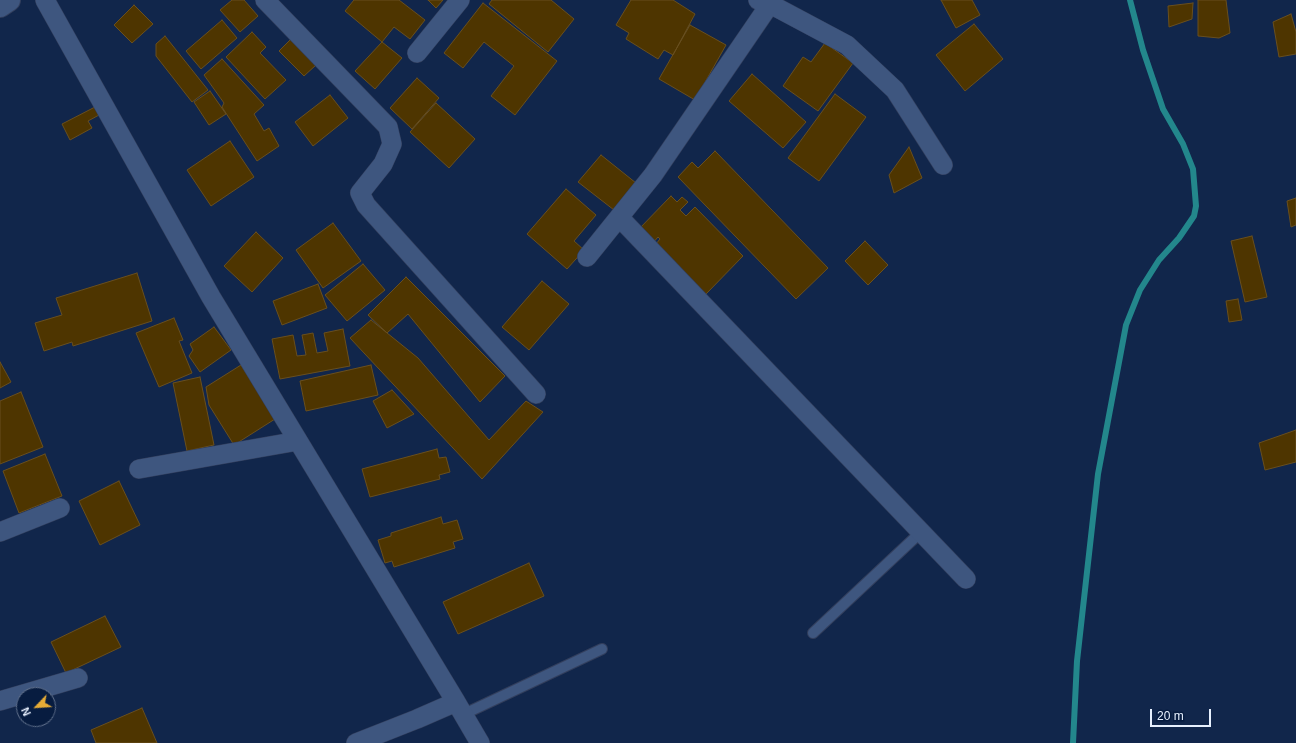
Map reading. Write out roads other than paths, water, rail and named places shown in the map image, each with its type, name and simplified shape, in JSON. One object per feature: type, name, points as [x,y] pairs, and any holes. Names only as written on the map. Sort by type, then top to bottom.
[{"type":"main road","points":[[0,6],[9,0]]},
{"type":"street","points":[[45,0],[212,298],[480,743]]},
{"type":"street","points":[[265,0],[388,127],[392,144],[383,164],[360,193],[366,205],[536,394]]},
{"type":"street","points":[[417,53],[460,0]]},
{"type":"street","points":[[587,257],[653,175],[773,4],[847,45],[895,90],[943,165]]},
{"type":"street","points":[[619,217],[966,579]]},
{"type":"street","points":[[138,469],[298,440]]},
{"type":"street","points":[[0,532],[60,508]]},
{"type":"street","points":[[0,701],[78,678]]},
{"type":"street","points":[[356,743],[417,719],[459,708]]},
{"type":"lane","points":[[813,633],[921,532]]},
{"type":"lane","points":[[459,708],[602,649]]},
{"type":"waterway","points":[[1073,743],[1077,661],[1098,474],[1126,325],[1140,290],[1159,260],[1179,238],[1194,216],[1196,206],[1193,169],[1183,144],[1163,109],[1143,50],[1130,0]]}]
